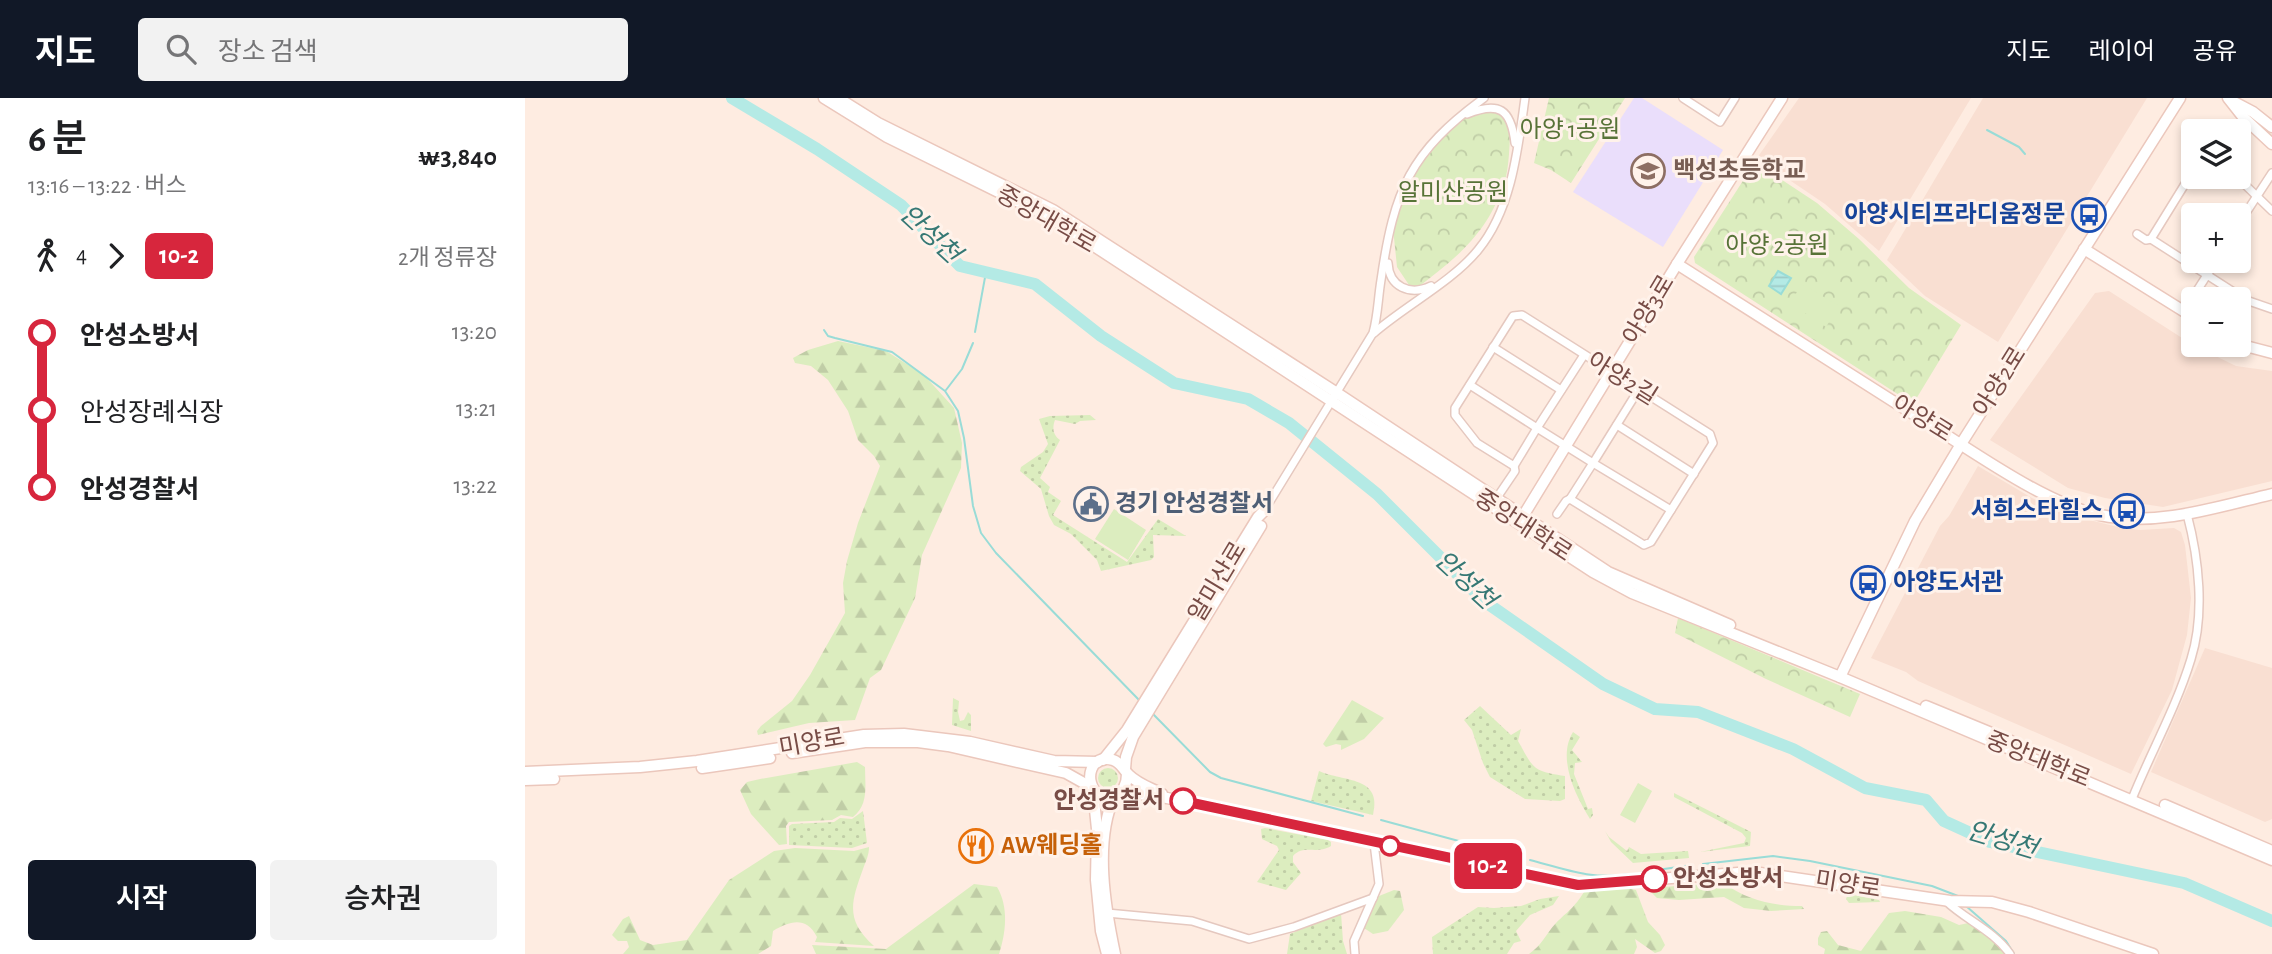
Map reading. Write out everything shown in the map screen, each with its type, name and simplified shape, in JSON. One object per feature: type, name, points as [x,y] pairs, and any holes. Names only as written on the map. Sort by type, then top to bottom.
[{"type":"street","name":"중앙대학로","points":[[824,98],[887,137],[1051,219],[1496,499],[1521,520]]},
{"type":"street","name":"중앙대학로","points":[[838,98],[878,123],[1053,211],[1521,520],[1608,572],[1841,674],[2272,851]]},
{"type":"street","points":[[1264,511],[1373,333],[1390,234],[1401,191],[1416,162],[1431,142],[1484,98]]},
{"type":"street","points":[[1373,333],[1455,271],[1478,250],[1494,227],[1513,174],[1525,98]]},
{"type":"street","points":[[1683,98],[1720,122],[1735,98]]},
{"type":"street","name":"아양3로","points":[[1521,520],[1782,98]]},
{"type":"street","name":"아양2로","points":[[1841,674],[1915,521],[2180,98]]},
{"type":"street","points":[[2229,99],[2253,112],[2272,127]]},
{"type":"street","points":[[2229,99],[2243,117],[2272,144]]},
{"type":"street","points":[[1458,118],[1483,109],[1500,109],[1507,114],[1513,128],[1516,154]]},
{"type":"street","points":[[2251,204],[2272,173]]},
{"type":"street","points":[[2151,239],[2182,189]]},
{"type":"street","points":[[2250,189],[2272,211]]},
{"type":"street","points":[[1390,234],[1388,270],[1402,290],[1427,288],[1455,271]]},
{"type":"street","points":[[2137,234],[2146,240],[2151,239],[2246,300],[2272,309]]},
{"type":"street","points":[[2084,249],[2181,310]]},
{"type":"street","name":"아양로","points":[[1677,264],[1961,444],[2068,506],[2101,515],[2126,517],[2187,514],[2272,494]]},
{"type":"street","points":[[2201,287],[2207,275]]},
{"type":"street","name":"아양2길","points":[[1514,466],[1477,443],[1455,415],[1455,408],[1513,316],[1522,315],[1710,434],[1713,443],[1651,542],[1644,545],[1570,499]]},
{"type":"street","points":[[1493,347],[1561,390]]},
{"type":"street","points":[[2251,347],[2272,353]]},
{"type":"street","points":[[1496,499],[1584,355]]},
{"type":"street","points":[[1470,385],[1671,510]]},
{"type":"street","points":[[1557,513],[1570,499],[1639,389]]},
{"type":"street","points":[[1616,425],[1694,474]]},
{"type":"street","name":"알미산로","points":[[1100,761],[1127,730],[1264,511]]},
{"type":"street","name":"알미산로","points":[[1126,772],[1126,757],[1133,737],[1264,521],[1264,511]]},
{"type":"street","points":[[2133,796],[2169,718],[2192,657],[2198,617],[2197,565],[2187,514]]},
{"type":"street","name":"미양로","points":[[525,772],[674,764],[771,751],[819,740],[877,734],[935,736],[1055,761],[1100,761]]},
{"type":"street","name":"미양로","points":[[525,780],[694,769],[836,746],[892,742],[948,746],[1022,761],[1066,773],[1092,789]]},
{"type":"street","points":[[1092,789],[1106,797],[1116,796],[1124,790],[1126,772],[1116,761],[1100,761],[1091,769],[1089,778],[1097,828],[1096,880],[1101,931],[1107,954]]},
{"type":"street","name":"미양로","points":[[1126,772],[1167,798]]},
{"type":"street","name":"미양로","points":[[1116,796],[1138,794],[1167,798],[1578,885],[1760,873],[1948,901],[1992,902],[2153,954]]},
{"type":"street","points":[[1115,954],[1107,913],[1104,877],[1106,822],[1116,796]]},
{"type":"street","name":"중앙대학로","points":[[2133,796],[2272,860]]},
{"type":"street","points":[[1355,954],[1354,941],[1379,884],[1374,843]]},
{"type":"street","points":[[1107,913],[1192,921],[1249,939],[1294,927],[1373,898]]},
{"type":"street","points":[[1948,901],[1959,913],[1972,919],[2003,944],[2010,954]]},
{"type":"shaded area","name":"백성초등학교","points":[[1634,98],[1642,98],[1723,150],[1663,247],[1573,192]]},
{"type":"shaded area","points":[[1799,98],[1971,98],[1879,251],[1825,204],[1757,158]]},
{"type":"shaded area","points":[[1983,98],[2147,98],[1998,342],[1925,296],[1887,260]]},
{"type":"shaded area","points":[[2109,291],[2181,337],[2181,357],[2218,357],[2236,366],[2272,371],[2272,481],[2163,507],[2105,498],[2068,488],[1990,440],[2095,293]]},
{"type":"shaded area","points":[[1978,466],[2032,498],[2069,515],[2122,528],[2174,528],[2181,532],[2191,598],[2187,635],[2172,690],[2131,774],[1871,658],[1940,526],[1949,516]]},
{"type":"shaded area","points":[[2205,648],[2272,668],[2272,819],[2265,822],[2151,772]]},
{"type":"green space","name":"아양 1공원","points":[[1549,98],[1625,98],[1571,183],[1534,163]]},
{"type":"green space","name":"알미산공원","points":[[1475,108],[1497,109],[1511,124],[1504,184],[1488,218],[1467,245],[1413,291],[1397,267],[1393,228],[1409,181],[1429,148]]},
{"type":"green space","name":"아양 2공원","points":[[1755,162],[1817,203],[1909,288],[1961,325],[1913,404],[1695,263],[1694,257]]},
{"type":"green space","points":[[1802,284],[1839,306],[1826,327],[1790,303]]},
{"type":"green space","points":[[838,341],[886,351],[924,375],[954,408],[962,443],[961,468],[922,555],[915,598],[881,670],[870,678],[855,720],[809,723],[758,735],[757,731],[761,726],[792,701],[845,613],[843,583],[847,561],[880,466],[858,440],[848,411],[828,380],[811,366],[795,363],[793,358],[808,350]]},
{"type":"green space","points":[[1090,415],[1096,420],[1075,424],[1055,420],[1054,431],[1060,440],[1040,478],[1050,487],[1048,492],[1061,501],[1053,515],[1127,562],[1158,519],[1186,536],[1153,535],[1154,557],[1151,560],[1101,571],[1097,560],[1071,534],[1054,525],[1041,489],[1020,471],[1021,467],[1043,452],[1048,444],[1039,419],[1050,416]]},
{"type":"green space","points":[[1114,509],[1146,530],[1128,560],[1095,539]]},
{"type":"green space","points":[[1678,618],[1860,694],[1850,717],[1675,633]]},
{"type":"green space","points":[[953,698],[959,701],[960,721],[964,720],[968,712],[971,715],[971,731],[952,725]]},
{"type":"green space","points":[[1352,700],[1384,718],[1364,739],[1341,750],[1341,745],[1336,744],[1326,747],[1323,744]]},
{"type":"green space","points":[[1480,706],[1511,735],[1521,729],[1518,741],[1535,767],[1565,776],[1565,799],[1525,799],[1490,777],[1472,730],[1464,720]]},
{"type":"green space","points":[[1573,732],[1580,737],[1572,750],[1582,762],[1575,763],[1574,774],[1588,809],[1592,808],[1593,815],[1590,819],[1574,788],[1567,765],[1569,742]]},
{"type":"green space","points":[[857,762],[865,767],[864,801],[858,812],[853,817],[841,815],[832,820],[789,822],[786,826],[787,844],[779,845],[751,814],[740,790],[747,782]]},
{"type":"green space","points":[[1108,768],[1115,771],[1118,778],[1115,785],[1108,788],[1101,785],[1098,778],[1101,771]]},
{"type":"green space","points":[[1319,771],[1359,782],[1367,787],[1375,802],[1373,815],[1311,801]]},
{"type":"green space","points":[[1638,783],[1652,791],[1635,823],[1620,815]]},
{"type":"green space","points":[[1674,793],[1751,832],[1750,846],[1700,852],[1744,843],[1746,838],[1742,833],[1674,797]]},
{"type":"green space","points":[[863,811],[867,843],[852,848],[789,845],[789,826],[792,824],[852,819]]},
{"type":"green space","points":[[1261,829],[1328,840],[1331,846],[1297,852],[1293,856],[1293,862],[1301,873],[1286,890],[1257,882],[1279,850],[1277,846],[1262,839]]},
{"type":"green space","points":[[1605,831],[1627,851],[1629,847],[1641,854],[1688,851],[1689,858],[1633,863],[1611,842]]},
{"type":"green space","points":[[869,847],[853,910],[858,928],[874,946],[815,942],[817,937],[813,930],[797,922],[773,931],[771,946],[758,954],[623,954],[629,947],[627,941],[618,941],[612,935],[623,919],[629,916],[640,940],[653,945],[687,940],[729,880],[774,851],[795,848],[854,851]]},
{"type":"green space","points":[[1724,883],[1751,898],[1781,905],[1802,906],[1804,909],[1771,911],[1744,908],[1724,897],[1679,900],[1657,898],[1647,888]]},
{"type":"green space","points":[[974,884],[997,887],[1001,895],[1005,920],[999,954],[816,954],[812,945],[886,949]]},
{"type":"green space","points":[[1626,888],[1636,890],[1648,922],[1665,945],[1661,951],[1655,953],[1635,939],[1637,947],[1634,954],[1529,954],[1584,892]]},
{"type":"green space","points":[[1394,890],[1400,891],[1404,910],[1388,931],[1373,934],[1364,928],[1375,901],[1379,896]]},
{"type":"green space","points":[[1848,894],[1880,902],[1849,903],[1846,899]]},
{"type":"green space","points":[[1559,896],[1553,905],[1530,915],[1516,931],[1521,941],[1514,943],[1507,954],[1433,954],[1432,937],[1478,907],[1521,906]]},
{"type":"green space","points":[[1905,911],[1941,917],[1959,925],[1973,922],[2008,954],[1824,954],[1825,949],[1818,945],[1821,932],[1827,931],[1838,945],[1861,951],[1889,913]]},
{"type":"green space","points":[[1341,913],[1347,954],[1287,954],[1290,934]]},
{"type":"water","points":[[1778,271],[1791,278],[1781,294],[1769,286]]},
{"type":"waterway","name":"안성천","points":[[732,98],[817,149],[901,205],[960,266],[1035,284],[1101,336],[1174,383],[1248,399],[1289,423],[1377,494],[1484,601],[1603,684],[1655,709],[1698,712],[1793,749],[1865,788],[1926,800],[1944,821],[1990,842],[2184,883],[2272,921]]},
{"type":"waterway","points":[[1987,130],[2019,147],[2025,154]]},
{"type":"waterway","points":[[975,332],[986,272]]},
{"type":"waterway","points":[[824,330],[828,336],[892,352],[945,391],[958,411],[973,506],[981,533],[996,553],[1140,701]]},
{"type":"waterway","points":[[946,390],[962,369],[973,343]]},
{"type":"waterway","points":[[1153,714],[1210,772],[1221,778],[1363,816]]},
{"type":"waterway","points":[[1381,820],[1518,857]]},
{"type":"waterway","points":[[1703,864],[1773,856],[1932,886],[1958,896]]},
{"type":"waterway","points":[[1530,860],[1592,875],[1631,874]]},
{"type":"waterway","points":[[1643,872],[1692,865]]},
{"type":"waterway","points":[[1966,906],[2006,941],[2014,954]]},
{"type":"bus line","name":"10-2","points":[[1183,801],[1578,885],[1654,879]]},
{"type":"place","name":"백성초등학교","points":[[1648,171]]},
{"type":"place","name":"아양시티프라디움정문","points":[[2089,215]]},
{"type":"place","name":"경기 안성경찰서","points":[[1091,504]]},
{"type":"place","name":"서희스타힐스","points":[[2127,511]]},
{"type":"place","name":"아양도서관","points":[[1868,583]]},
{"type":"place","name":"안성경찰서","points":[[1183,801]]},
{"type":"place","name":"AW웨딩홀","points":[[976,846]]},
{"type":"place","name":"안성소방서","points":[[1654,879]]}]
